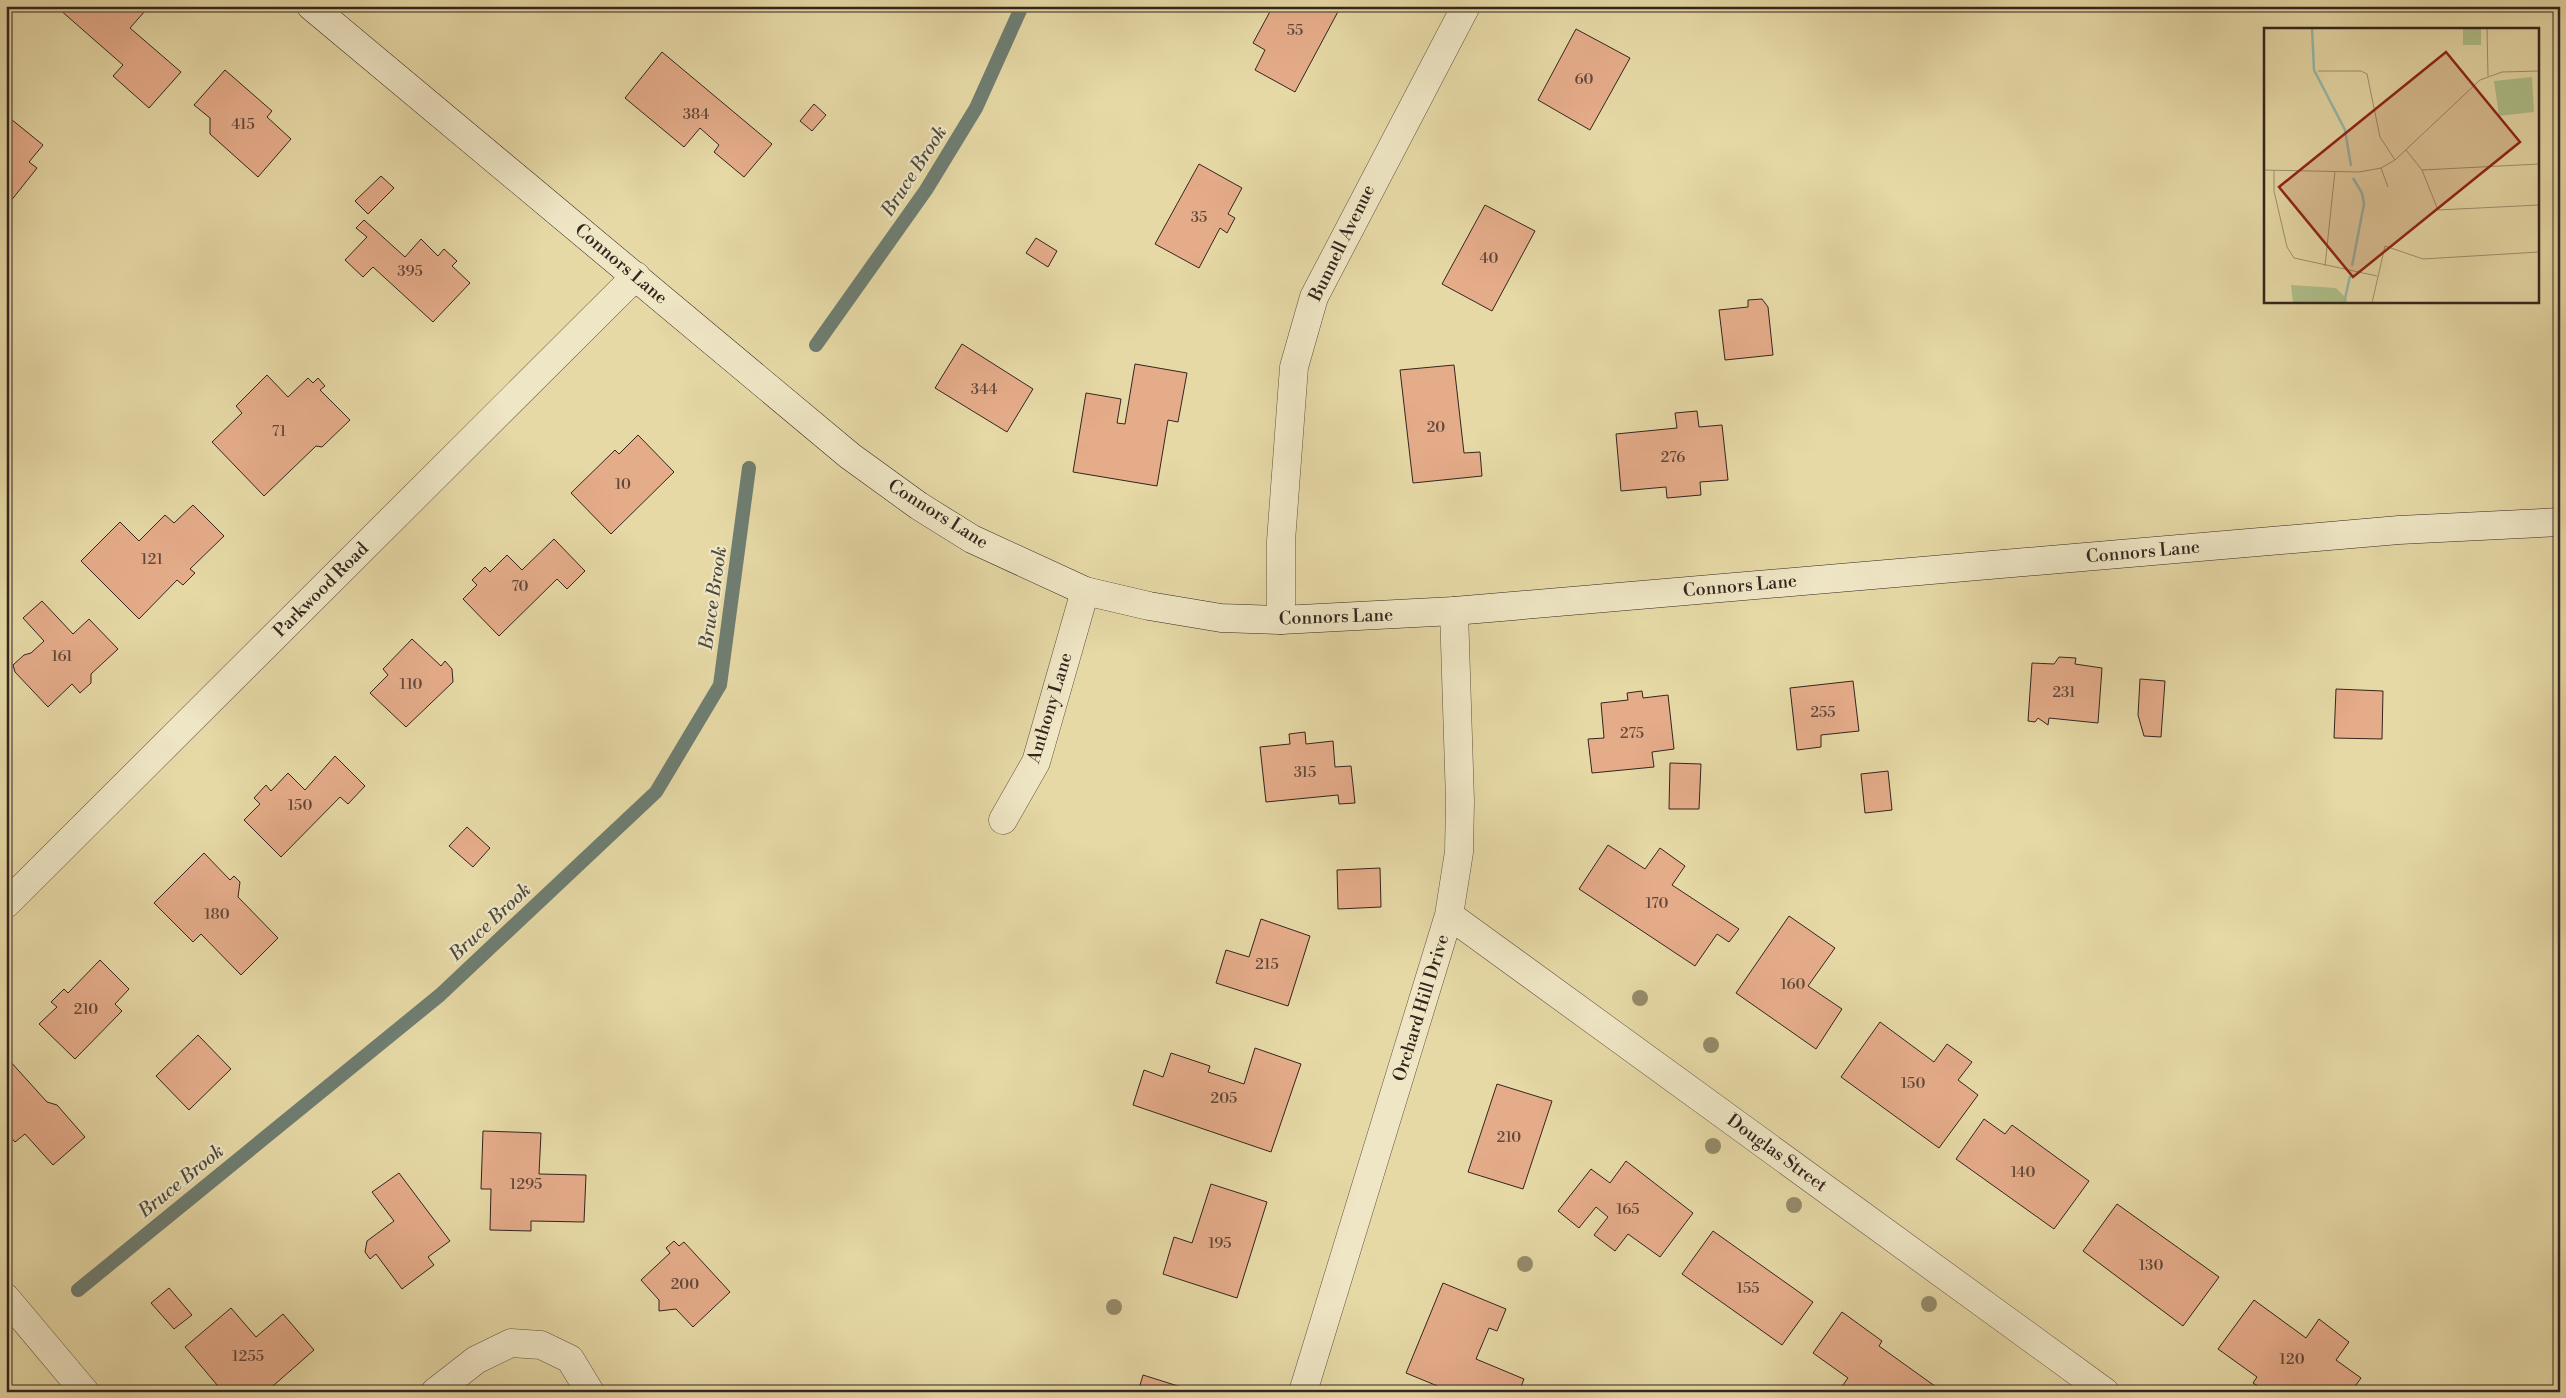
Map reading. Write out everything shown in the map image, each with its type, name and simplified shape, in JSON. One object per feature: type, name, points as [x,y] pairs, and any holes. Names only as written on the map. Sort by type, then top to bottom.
[{"type":"street","name":"Connors Lane","points":[[311,6],[850,456],[919,506],[972,539],[1085,591],[1149,606],[1221,618],[1281,620],[1454,611],[2399,530],[2560,522]]},
{"type":"street","name":"Bunnell Avenue","points":[[1281,620],[1281,540],[1294,367],[1314,297],[1466,6]]},
{"type":"street","name":"Parkwood Road","points":[[6,904],[636,276]]},
{"type":"street","name":"Anthony Lane","points":[[1003,820],[1036,762],[1085,591]]},
{"type":"street","name":"Orchard Hill Drive","points":[[1303,1392],[1449,915],[1459,852],[1460,802],[1454,611]]},
{"type":"street","name":"Douglas Street","points":[[1449,915],[2105,1392]]},
{"type":"street","points":[[8,1300],[85,1392]]},
{"type":"street","points":[[435,1392],[476,1360],[511,1343],[541,1345],[570,1359],[588,1387]]},
{"type":"building","points":[[61,6],[139,6],[145,11],[130,28],[181,72],[149,108],[113,76],[123,65],[59,9]]},
{"type":"building","points":[[1273,6],[1341,6],[1295,92],[1255,70],[1265,50],[1253,43]]},
{"type":"building","points":[[1576,29],[1630,58],[1590,130],[1538,100]]},
{"type":"building","points":[[662,52],[772,144],[744,177],[714,152],[719,145],[700,128],[684,147],[625,98]]},
{"type":"building","points":[[225,70],[272,111],[267,117],[291,139],[258,177],[210,134],[210,118],[194,105]]},
{"type":"building","points":[[814,104],[826,115],[812,131],[800,121]]},
{"type":"building","points":[[6,115],[43,145],[29,162],[37,168],[6,207]]},
{"type":"building","points":[[1199,164],[1242,188],[1228,214],[1235,218],[1227,233],[1220,228],[1199,268],[1155,244]]},
{"type":"building","points":[[381,176],[394,188],[368,214],[355,201]]},
{"type":"building","points":[[1485,205],[1535,231],[1492,311],[1442,284]]},
{"type":"building","points":[[364,220],[405,257],[421,239],[438,256],[444,249],[457,261],[452,266],[470,283],[433,322],[373,267],[363,277],[345,260],[367,237],[356,228]]},
{"type":"building","points":[[1036,238],[1057,251],[1048,267],[1026,253]]},
{"type":"building","points":[[1762,299],[1768,307],[1773,355],[1725,360],[1719,310],[1748,307],[1748,300]]},
{"type":"building","points":[[962,344],[1033,389],[1007,432],[935,388]]},
{"type":"building","points":[[1135,364],[1187,373],[1178,422],[1168,420],[1157,486],[1073,472],[1086,393],[1121,399],[1117,423],[1125,424]]},
{"type":"building","points":[[1454,365],[1464,453],[1480,452],[1482,476],[1413,483],[1400,370]]},
{"type":"building","points":[[267,375],[288,397],[308,378],[313,383],[318,378],[325,386],[320,390],[350,420],[322,447],[316,446],[264,496],[212,442],[242,413],[236,406]]},
{"type":"building","points":[[1697,411],[1699,427],[1722,425],[1728,480],[1700,482],[1701,495],[1667,498],[1666,487],[1621,491],[1616,434],[1677,428],[1675,413]]},
{"type":"building","points":[[638,435],[674,472],[611,534],[571,493],[615,450],[619,454]]},
{"type":"building","points":[[193,505],[224,536],[190,569],[195,573],[183,585],[177,580],[139,619],[81,561],[120,522],[139,541],[165,515],[174,523]]},
{"type":"building","points":[[554,539],[585,571],[567,589],[557,579],[499,636],[463,599],[477,585],[472,580],[485,567],[490,572],[507,555],[522,570]]},
{"type":"building","points":[[42,601],[73,634],[89,619],[118,649],[91,674],[91,683],[80,693],[72,684],[48,707],[15,672],[13,665],[24,655],[31,653],[44,641],[23,618]]},
{"type":"building","points":[[412,639],[441,666],[445,661],[452,669],[453,682],[406,727],[370,693],[388,675],[383,669]]},
{"type":"building","points":[[2059,657],[2076,658],[2075,664],[2102,668],[2098,723],[2049,718],[2048,725],[2038,718],[2035,722],[2028,721],[2032,663],[2054,664]]},
{"type":"building","points":[[2140,679],[2165,681],[2161,737],[2144,736],[2138,715]]},
{"type":"building","points":[[1853,681],[1859,731],[1821,735],[1821,747],[1797,750],[1790,688]]},
{"type":"building","points":[[2336,689],[2383,691],[2382,739],[2334,738]]},
{"type":"building","points":[[1642,691],[1643,698],[1668,695],[1674,749],[1652,752],[1654,767],[1592,773],[1588,739],[1604,738],[1601,703],[1628,700],[1627,693]]},
{"type":"building","points":[[1305,732],[1306,744],[1333,741],[1335,767],[1351,766],[1355,803],[1339,804],[1338,795],[1266,802],[1260,747],[1290,744],[1289,734]]},
{"type":"building","points":[[335,756],[365,786],[348,804],[340,797],[281,857],[244,820],[260,804],[254,798],[266,785],[271,791],[288,773],[305,790]]},
{"type":"building","points":[[1670,763],[1701,764],[1699,809],[1669,809]]},
{"type":"building","points":[[1888,771],[1892,810],[1865,813],[1861,774]]},
{"type":"building","points":[[467,827],[490,848],[473,867],[449,846]]},
{"type":"building","points":[[1608,845],[1645,869],[1660,848],[1685,866],[1672,885],[1739,929],[1729,942],[1717,934],[1695,966],[1579,889]]},
{"type":"building","points":[[204,853],[230,880],[234,876],[240,882],[238,897],[278,938],[241,975],[201,934],[193,942],[154,903]]},
{"type":"building","points":[[1380,868],[1381,907],[1338,909],[1337,870]]},
{"type":"building","points":[[1789,916],[1835,948],[1808,986],[1842,1009],[1816,1049],[1736,993]]},
{"type":"building","points":[[1261,919],[1310,936],[1288,1006],[1216,983],[1226,950],[1249,957]]},
{"type":"building","points":[[100,960],[129,989],[115,1004],[122,1011],[75,1059],[39,1024],[57,1007],[51,1002],[64,989],[68,993]]},
{"type":"building","points":[[1880,1022],[1934,1062],[1947,1044],[1972,1062],[1958,1080],[1978,1095],[1939,1148],[1841,1077]]},
{"type":"building","points":[[198,1035],[231,1069],[189,1110],[156,1076]]},
{"type":"building","points":[[1255,1048],[1301,1064],[1271,1152],[1133,1105],[1144,1070],[1163,1077],[1171,1053],[1210,1066],[1208,1072],[1244,1084]]},
{"type":"building","points":[[9,1060],[47,1102],[57,1105],[85,1137],[53,1165],[25,1134],[15,1142],[6,1132],[6,1063]]},
{"type":"building","points":[[1497,1084],[1552,1101],[1523,1189],[1468,1172]]},
{"type":"building","points":[[1984,1119],[2005,1134],[2012,1125],[2089,1181],[2054,1229],[1956,1159]]},
{"type":"building","points":[[483,1131],[541,1133],[539,1174],[586,1175],[584,1222],[531,1221],[531,1231],[490,1230],[491,1189],[481,1189]]},
{"type":"building","points":[[1626,1161],[1693,1213],[1660,1257],[1628,1234],[1615,1251],[1594,1235],[1608,1217],[1596,1207],[1579,1228],[1558,1211],[1591,1169],[1610,1183]]},
{"type":"building","points":[[399,1173],[450,1241],[428,1257],[434,1265],[402,1289],[376,1254],[370,1259],[365,1252],[367,1241],[394,1221],[372,1192]]},
{"type":"building","points":[[1211,1184],[1267,1202],[1237,1298],[1163,1274],[1174,1237],[1192,1243]]},
{"type":"building","points":[[2117,1204],[2219,1277],[2183,1326],[2083,1251]]},
{"type":"building","points":[[1713,1231],[1813,1302],[1782,1345],[1682,1274]]},
{"type":"building","points":[[674,1241],[679,1246],[684,1242],[730,1292],[693,1327],[676,1309],[659,1311],[659,1300],[641,1280],[670,1253],[666,1248]]},
{"type":"building","points":[[1443,1283],[1506,1309],[1497,1331],[1489,1328],[1476,1359],[1524,1379],[1519,1392],[1452,1392],[1406,1373]]},
{"type":"building","points":[[169,1288],[192,1315],[174,1329],[151,1303]]},
{"type":"building","points":[[2254,1300],[2306,1338],[2319,1319],[2349,1342],[2336,1360],[2361,1378],[2351,1392],[2277,1392],[2272,1388],[2267,1392],[2253,1383],[2257,1377],[2218,1349]]},
{"type":"building","points":[[231,1308],[256,1337],[283,1314],[314,1350],[266,1392],[223,1392],[185,1347]]},
{"type":"building","points":[[1842,1312],[1882,1341],[1879,1346],[1939,1389],[1937,1392],[1838,1392],[1848,1378],[1813,1353]]},
{"type":"building","points":[[1143,1375],[1197,1392],[1138,1392]]},
{"type":"waterway","name":"Bruce Brook","points":[[816,345],[926,190],[976,108],[1022,6]]},
{"type":"waterway","name":"Bruce Brook","points":[[78,1290],[440,995],[656,792],[720,685],[749,468]]}]
